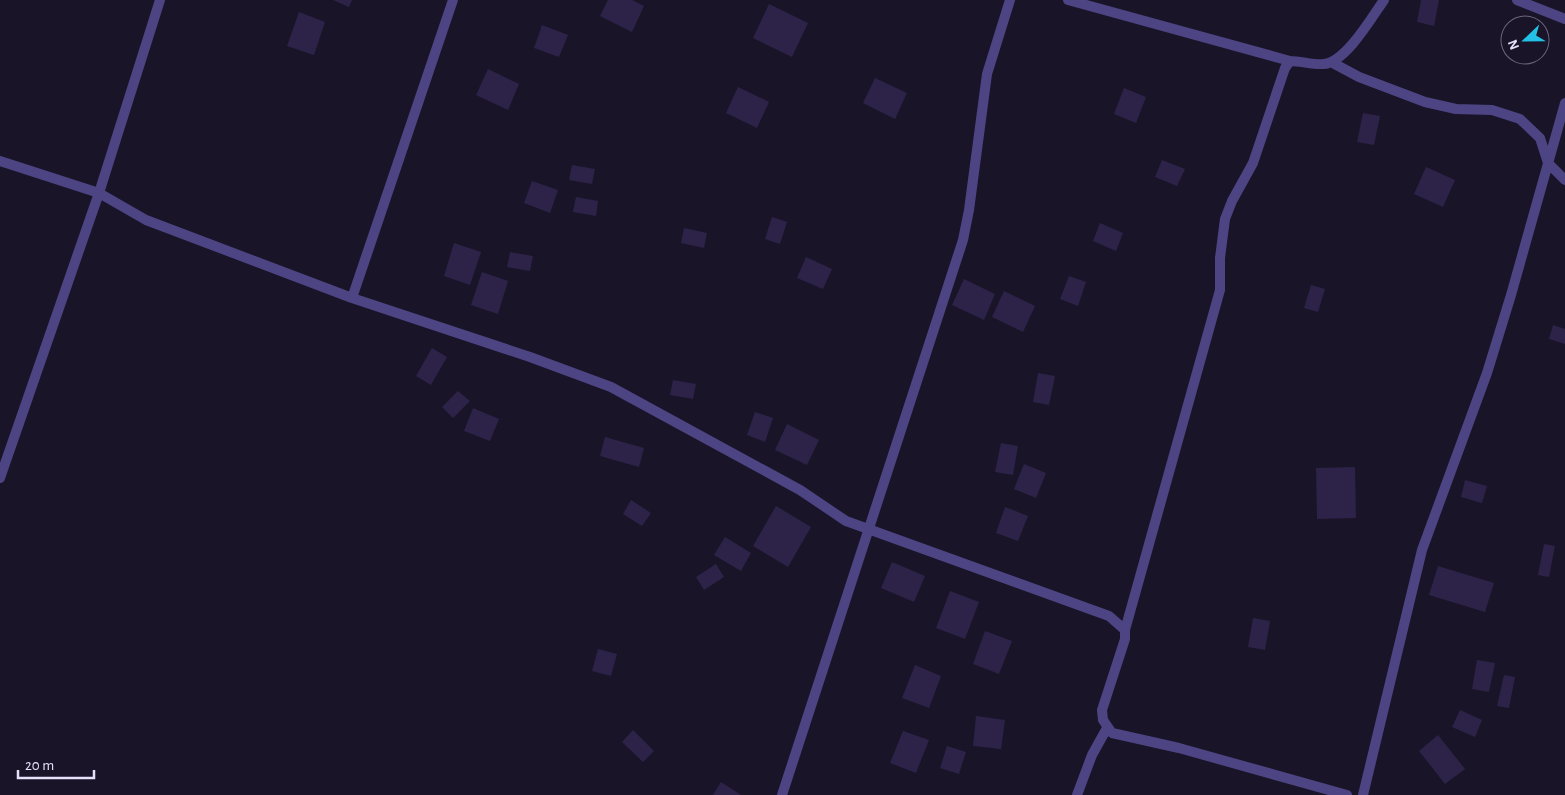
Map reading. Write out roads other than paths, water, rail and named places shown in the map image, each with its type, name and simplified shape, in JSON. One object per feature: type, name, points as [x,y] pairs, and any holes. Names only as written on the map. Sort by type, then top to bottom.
[{"type":"street","points":[[0,478],[99,193],[160,0]]},
{"type":"street","points":[[352,298],[454,0]]},
{"type":"street","points":[[782,795],[963,240],[969,210],[987,74],[1010,0]]},
{"type":"street","points":[[1068,0],[1290,61],[1326,64],[1339,58],[1365,28],[1384,0]]},
{"type":"street","points":[[1517,0],[1565,19]]},
{"type":"street","points":[[1290,61],[1285,68],[1253,163],[1232,201],[1225,219],[1220,258],[1220,290],[1125,630],[1125,638],[1102,710],[1107,728],[1112,733],[1179,748],[1347,795]]},
{"type":"street","points":[[1331,62],[1360,76],[1425,102],[1456,109],[1492,110],[1520,119],[1540,138],[1548,163],[1565,180]]},
{"type":"street","points":[[1363,795],[1422,550],[1487,373],[1565,103]]},
{"type":"street","points":[[0,161],[99,193],[146,220],[352,298],[530,357],[611,387],[800,490],[846,521],[1109,616],[1125,630]]},
{"type":"street","points":[[1077,795],[1092,755],[1107,728]]}]
